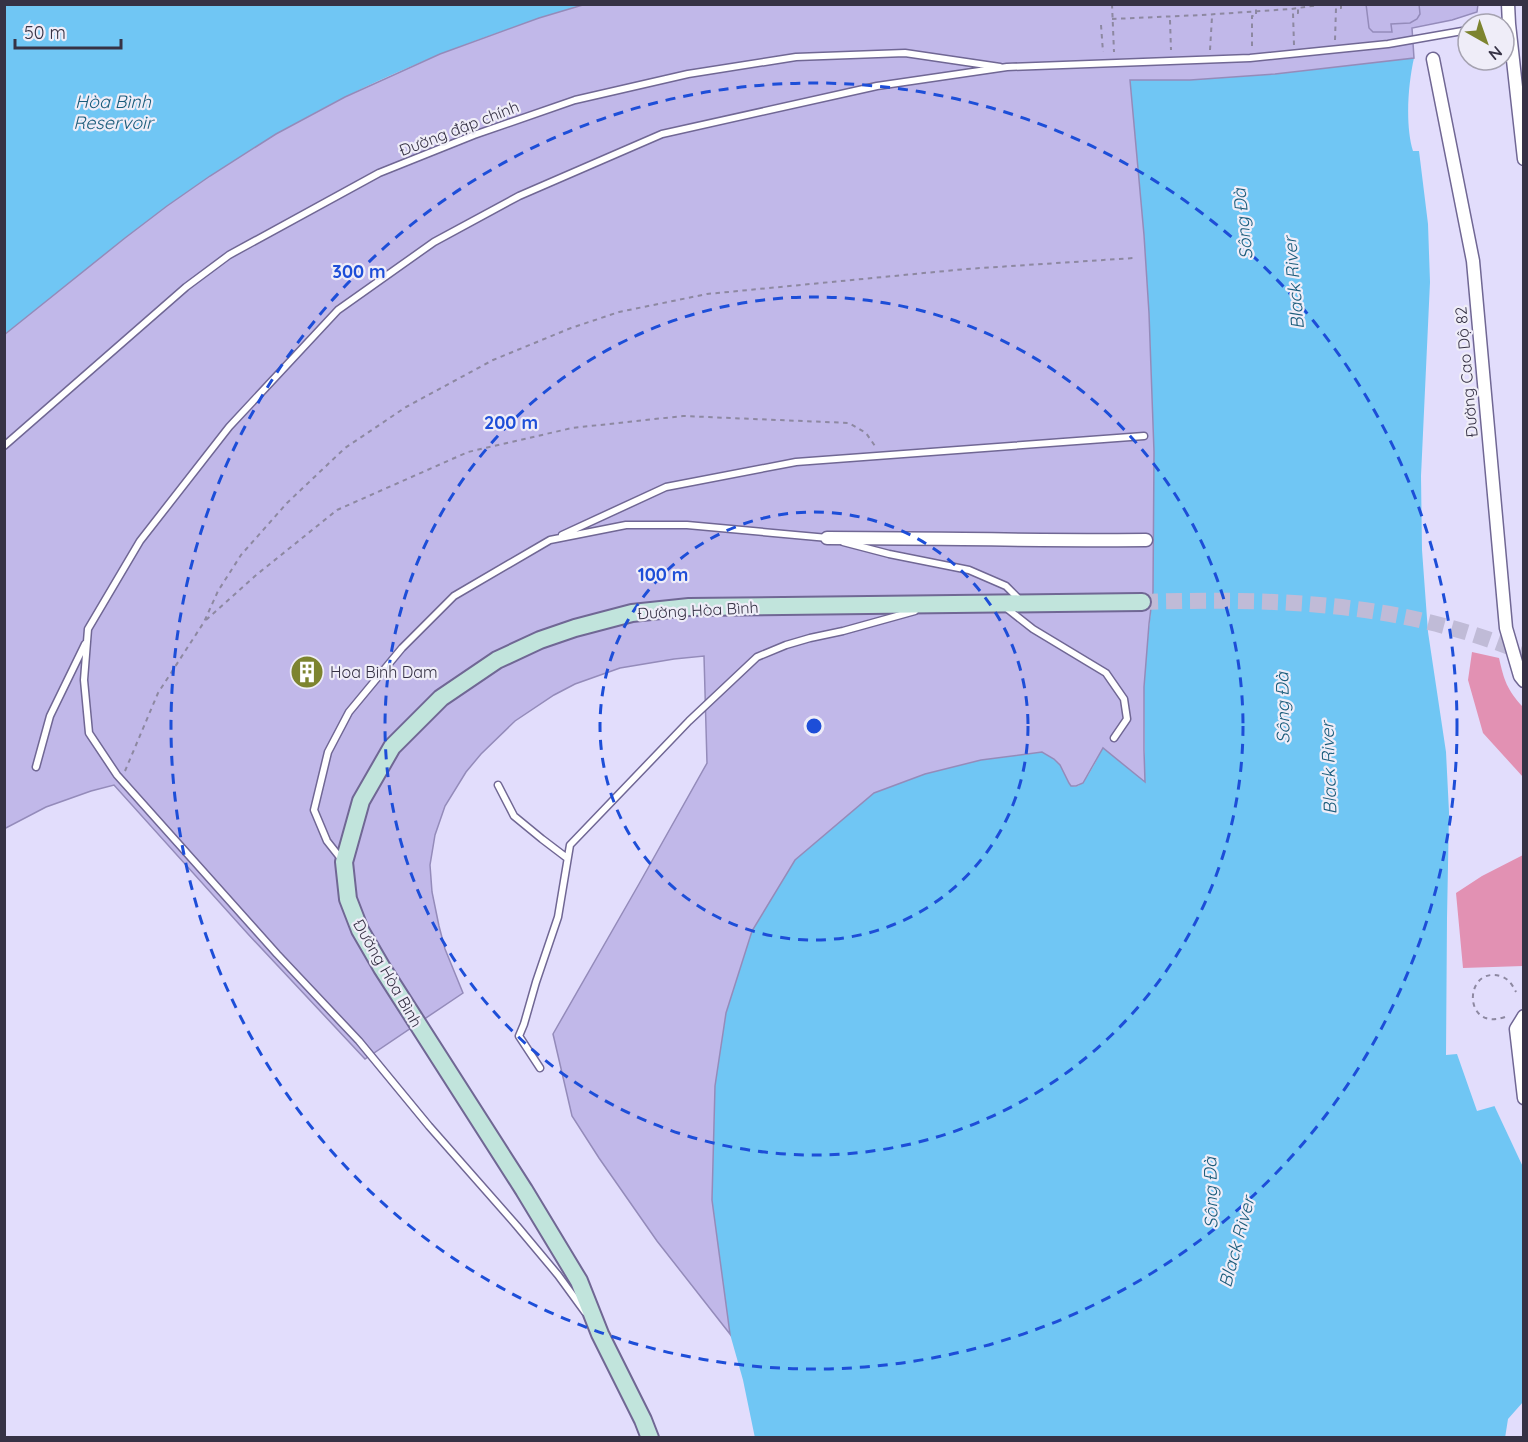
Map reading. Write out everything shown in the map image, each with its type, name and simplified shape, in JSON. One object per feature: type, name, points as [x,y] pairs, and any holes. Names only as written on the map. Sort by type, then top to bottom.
[{"type":"main road","name":"Đường Hòa Bình","points":[[650,1437],[600,1334],[579,1281],[524,1190],[382,968],[360,930],[348,899],[344,862],[361,801],[392,747],[441,699],[497,660],[540,640],[574,628],[632,613],[689,607],[1142,602]]},
{"type":"street","name":"Đường Cao Dộ 82","points":[[1433,59],[1473,261],[1506,628],[1520,676],[1524,681]]},
{"type":"street","points":[[1512,72],[1524,159]]},
{"type":"street","points":[[827,538],[1146,540]]},
{"type":"street","points":[[1524,1016],[1516,1029],[1524,1098]]},
{"type":"lane","points":[[600,1334],[558,1275],[359,1041],[277,954],[122,780],[88,733],[84,680],[88,629],[140,541],[229,427],[338,310],[434,242],[519,196],[662,134],[877,87],[1007,68],[1252,58],[1388,44],[1456,32]]},
{"type":"lane","name":"Đường đập chính","points":[[4,446],[186,288],[229,255],[379,173],[474,135],[575,100],[687,74],[796,57],[905,53],[1007,68]]},
{"type":"lane","points":[[344,862],[327,841],[314,810],[328,752],[348,712],[402,648],[454,596],[550,540],[666,488],[796,462],[1144,436]]},
{"type":"lane","points":[[550,540],[626,525],[687,525],[827,538],[889,554],[969,570],[1006,586],[1023,603]]},
{"type":"lane","points":[[1000,603],[1033,629],[1106,673],[1124,699],[1127,719],[1114,738]]},
{"type":"lane","points":[[540,1068],[519,1036],[525,1024],[536,982],[558,917],[570,845],[689,722],[757,657],[786,645],[938,604]]},
{"type":"lane","points":[[36,767],[50,716],[87,641]]},
{"type":"lane","points":[[498,785],[514,816],[567,858]]},
{"type":"path","points":[[1112,4],[1115,64]]},
{"type":"path","points":[[1112,19],[1291,9],[1326,4]]},
{"type":"path","points":[[1335,49],[1336,8],[1341,8],[1341,4]]},
{"type":"path","points":[[1294,54],[1293,13],[1298,13],[1298,6]]},
{"type":"path","points":[[1252,58],[1252,16],[1256,16],[1256,9]]},
{"type":"path","points":[[1209,60],[1212,17]]},
{"type":"path","points":[[1170,20],[1171,61]]},
{"type":"path","points":[[1101,25],[1104,64]]},
{"type":"path","points":[[122,780],[158,693],[204,622],[218,591],[241,555],[287,503],[345,448],[406,407],[493,360],[571,328],[619,312],[707,294],[966,269],[1134,258]]},
{"type":"path","points":[[204,622],[255,576],[337,510],[468,452],[572,428],[683,416],[849,423],[866,433],[882,456]]},
{"type":"path","points":[[1505,1017],[1498,1019],[1483,1017],[1474,1006],[1473,991],[1481,979],[1495,975],[1508,980],[1516,992]]},
{"type":"shaded area","points":[[1472,652],[1499,658],[1507,684],[1523,707],[1523,777],[1483,733],[1468,680]]},
{"type":"shaded area","points":[[1523,855],[1523,966],[1463,968],[1456,893],[1482,876]]},
{"type":"water","name":"Hòa Bình Reservoir","points":[[5,5],[586,5],[452,49],[366,87],[283,130],[181,197],[5,335]]},
{"type":"water","points":[[1414,58],[1408,117],[1413,151],[1419,151],[1428,224],[1430,282],[1421,476],[1422,550],[1428,632],[1446,752],[1449,812],[1446,1055],[1457,1054],[1477,1111],[1523,1098],[1523,1402],[1508,1419],[1505,1438],[755,1438],[743,1380],[730,1334],[712,1200],[715,1086],[726,1013],[752,931],[795,860],[874,793],[951,767],[981,760],[1042,752],[1060,765],[1069,783],[1078,786],[1088,775],[1103,748],[1145,781],[1144,687],[1153,592],[1154,452],[1144,235],[1130,80],[1190,80],[1275,74]]},
{"type":"pier","points":[[1524,1095],[1523,1167],[1493,1103]]},
{"type":"building","name":"Hoa Binh Dam","points":[[586,4],[1478,4],[1477,12],[1456,12],[1456,19],[1412,28],[1414,58],[1275,74],[1190,80],[1130,80],[1144,235],[1154,452],[1153,592],[1144,687],[1145,782],[1103,748],[1083,783],[1076,786],[1071,786],[1060,765],[1054,759],[1042,752],[981,760],[925,774],[874,793],[795,860],[752,931],[726,1013],[715,1086],[712,1200],[730,1334],[657,1241],[572,1116],[553,1034],[707,763],[704,656],[620,668],[575,684],[515,721],[481,754],[466,772],[445,806],[435,835],[430,865],[432,892],[439,926],[445,949],[463,993],[365,1059],[248,934],[114,785],[46,807],[4,829],[4,335],[167,206],[276,134],[345,97],[440,54],[539,18]]},
{"type":"building","points":[[1366,4],[1419,4],[1420,14],[1410,23],[1391,24],[1392,32],[1373,32],[1369,28]]},
{"type":"tunnel","points":[[1142,602],[1240,601],[1336,606],[1431,623],[1524,653]]},
{"type":"place","name":"Hoa Binh Dam","points":[[307,672]]},
{"type":"water label","name":"Sông Đà","points":[[1243,224]]},
{"type":"water label","name":"Black River","points":[[1294,283]]},
{"type":"water label","name":"Sông Đà","points":[[1283,708]]},
{"type":"water label","name":"Black River","points":[[1329,768]]},
{"type":"water label","name":"Sông Đà","points":[[1211,1193]]},
{"type":"water label","name":"Black River","points":[[1237,1242]]}]
